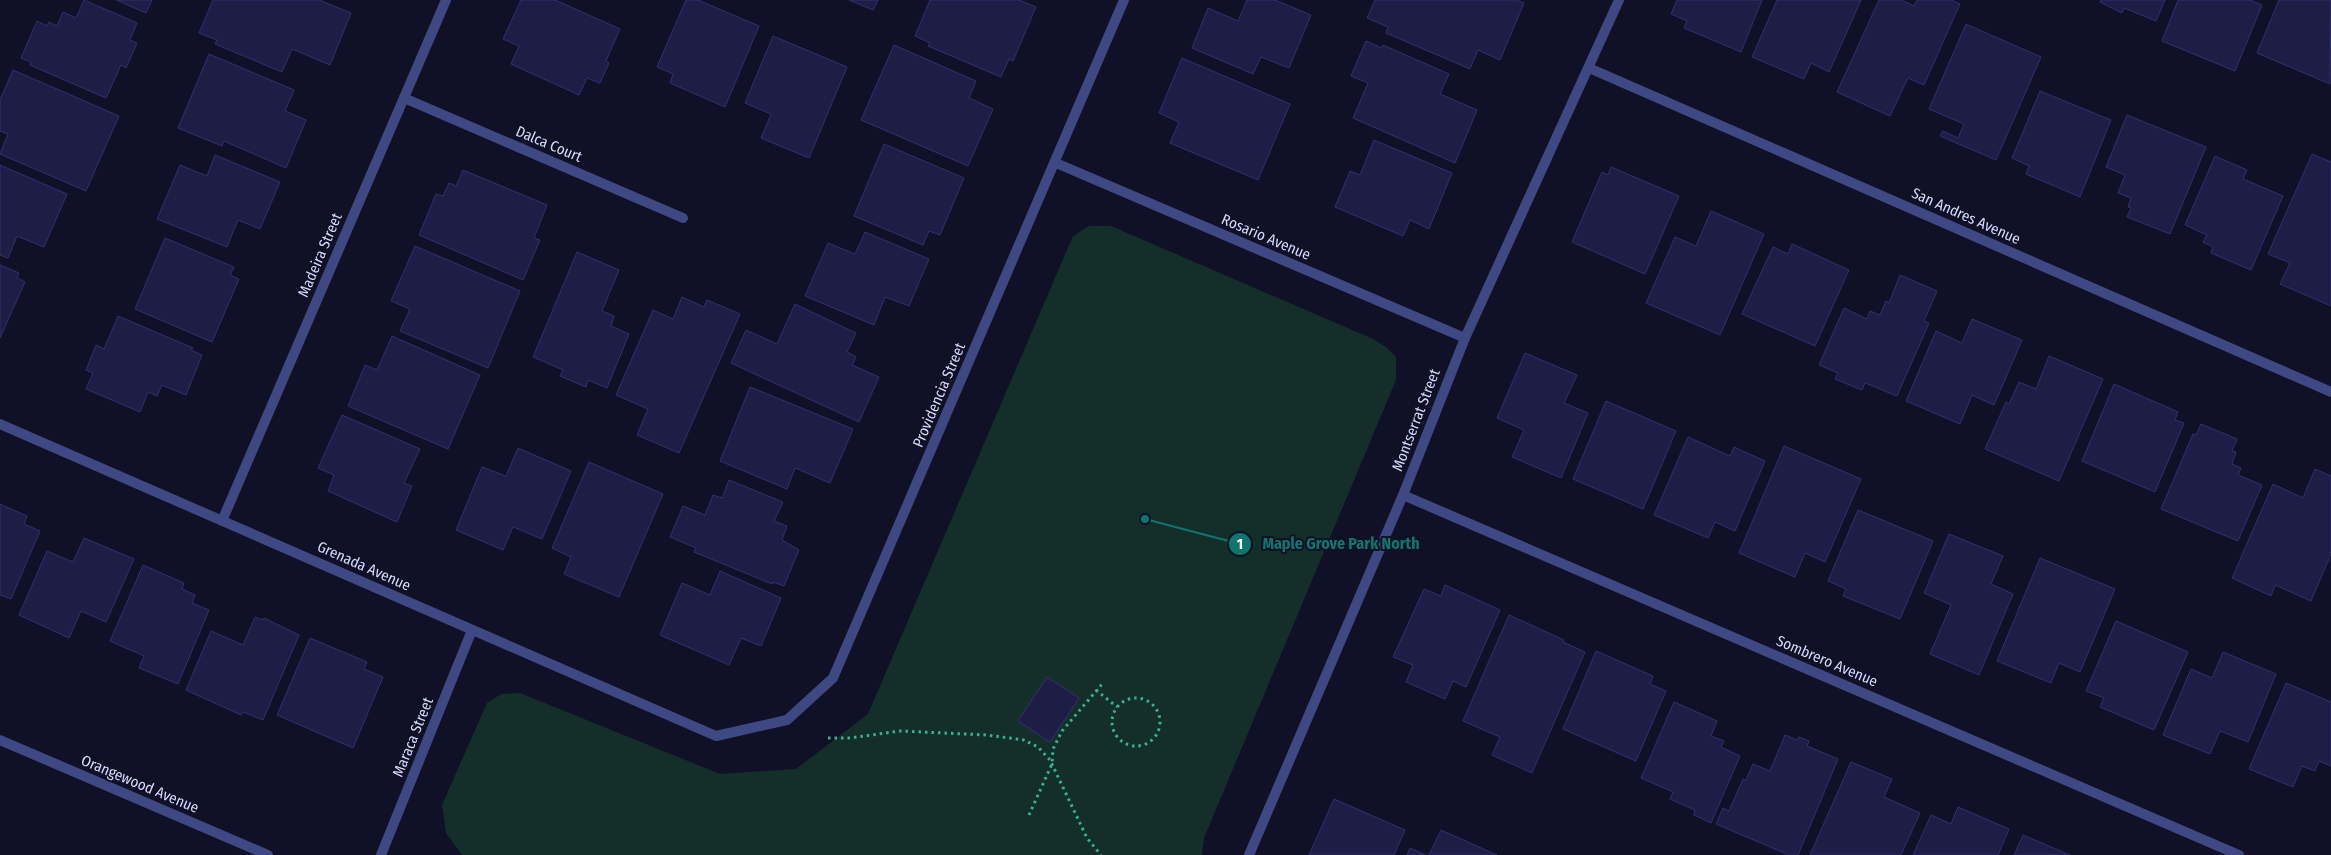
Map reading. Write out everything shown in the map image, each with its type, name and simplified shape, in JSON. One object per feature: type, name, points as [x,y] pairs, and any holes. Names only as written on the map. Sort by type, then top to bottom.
[{"type":"street","name":"Madeira Street","points":[[222,521],[446,0]]},
{"type":"street","name":"Providencia Street","points":[[716,736],[788,720],[833,678],[1056,163],[1124,0]]},
{"type":"street","name":"Montserrat Street","points":[[1249,855],[1403,495],[1465,338],[1619,0]]},
{"type":"street","name":"San Andres Avenue","points":[[1589,68],[2331,392]]},
{"type":"street","name":"Dalca Court","points":[[404,98],[683,218]]},
{"type":"street","name":"Rosario Avenue","points":[[1056,163],[1465,338]]},
{"type":"street","name":"Grenada Avenue","points":[[0,424],[716,736]]},
{"type":"street","name":"Sombrero Avenue","points":[[1403,495],[2239,855]]},
{"type":"street","name":"Maraca Street","points":[[381,855],[472,630]]},
{"type":"street","name":"Orangewood Avenue","points":[[0,740],[268,855]]},
{"type":"path","points":[[1029,815],[1052,764],[1054,750],[1062,731],[1103,684]]},
{"type":"path","points":[[1096,690],[1116,707]]},
{"type":"path","points":[[1136,697],[1150,703],[1159,716],[1158,732],[1146,744],[1129,745],[1122,741],[1112,728],[1113,714],[1116,707],[1128,698],[1136,697]]},
{"type":"path","points":[[828,738],[850,738],[900,731],[1005,737],[1024,740],[1038,746],[1052,764],[1087,838],[1101,855]]},
{"type":"green space","points":[[1089,226],[1111,226],[1373,339],[1386,347],[1396,357],[1396,380],[1204,838],[1202,855],[462,855],[446,833],[442,805],[487,703],[501,694],[520,693],[720,774],[796,769],[868,714],[1073,236]]},
{"type":"building","points":[[84,0],[137,23],[130,40],[137,43],[126,68],[121,65],[106,98],[30,65],[31,62],[21,58],[37,21],[47,26],[49,22],[57,26],[63,12],[76,18]]},
{"type":"building","points":[[116,0],[152,0],[146,13]]},
{"type":"building","points":[[213,0],[319,0],[351,13],[330,65],[292,49],[282,72],[215,44],[217,40],[199,33]]},
{"type":"building","points":[[521,0],[555,0],[620,29],[606,61],[609,63],[600,83],[587,78],[579,95],[511,64],[519,46],[503,39]]},
{"type":"building","points":[[686,0],[698,0],[759,26],[725,107],[670,83],[673,74],[657,67]]},
{"type":"building","points":[[849,0],[878,0],[873,10]]},
{"type":"building","points":[[930,0],[1019,0],[1036,7],[1013,61],[1009,59],[1001,77],[928,46],[930,43],[915,36]]},
{"type":"building","points":[[1247,0],[1275,0],[1311,15],[1289,68],[1261,57],[1253,74],[1192,48],[1208,8],[1238,21]]},
{"type":"building","points":[[1375,0],[1516,0],[1524,3],[1500,60],[1478,50],[1470,69],[1386,33],[1388,27],[1367,18]]},
{"type":"building","points":[[1677,0],[1762,0],[1741,52],[1684,28],[1687,21],[1671,14]]},
{"type":"building","points":[[1777,0],[1861,0],[1829,72],[1811,63],[1804,79],[1752,57]]},
{"type":"building","points":[[1879,0],[1901,0],[1914,6],[1917,0],[1951,0],[1960,4],[1924,85],[1908,78],[1890,116],[1837,92]]},
{"type":"building","points":[[2101,0],[2165,0],[2156,21],[2124,8],[2122,13],[2100,2]]},
{"type":"building","points":[[2178,0],[2250,0],[2262,5],[2235,71],[2162,41]]},
{"type":"building","points":[[2279,0],[2331,0],[2330,84],[2257,53]]},
{"type":"building","points":[[1966,24],[2041,57],[1996,160],[1940,136],[1943,131],[1958,138],[1964,124],[1929,109]]},
{"type":"building","points":[[773,36],[847,67],[809,158],[761,138],[771,114],[745,103]]},
{"type":"building","points":[[1366,41],[1382,48],[1383,45],[1449,74],[1440,94],[1477,110],[1455,163],[1353,118],[1368,83],[1351,76]]},
{"type":"building","points":[[894,45],[976,81],[969,98],[993,109],[968,166],[861,120]]},
{"type":"building","points":[[209,54],[294,90],[285,111],[306,120],[286,168],[224,141],[222,146],[178,128]]},
{"type":"building","points":[[1182,58],[1290,104],[1258,180],[1170,143],[1179,122],[1159,113]]},
{"type":"building","points":[[13,70],[119,116],[86,191],[0,154],[8,134],[0,131],[0,100]]},
{"type":"building","points":[[2040,91],[2111,120],[2080,197],[2026,174],[2029,166],[2012,158]]},
{"type":"building","points":[[2127,115],[2206,147],[2170,234],[2127,217],[2131,208],[2128,207],[2131,198],[2118,193],[2125,175],[2106,167]]},
{"type":"building","points":[[1374,140],[1452,173],[1429,229],[1410,220],[1403,236],[1335,207],[1350,171],[1360,175]]},
{"type":"building","points":[[884,144],[964,178],[940,235],[929,231],[923,245],[854,216]]},
{"type":"building","points":[[2312,154],[2331,162],[2331,306],[2280,284],[2290,263],[2268,254]]},
{"type":"building","points":[[215,155],[280,182],[260,229],[238,220],[227,247],[157,219],[180,165],[207,176]]},
{"type":"building","points":[[2215,156],[2247,170],[2243,179],[2283,196],[2251,270],[2211,253],[2213,247],[2203,242],[2207,235],[2185,225]]},
{"type":"building","points":[[0,165],[67,194],[44,247],[17,236],[8,258],[0,255]]},
{"type":"building","points":[[1611,167],[1679,196],[1645,274],[1572,242],[1602,172],[1608,175]]},
{"type":"building","points":[[463,170],[547,205],[534,238],[540,240],[523,280],[419,235],[436,194],[443,196],[449,183],[456,186]]},
{"type":"building","points":[[1711,211],[1764,234],[1720,335],[1646,303],[1675,237],[1696,246]]},
{"type":"building","points":[[865,232],[929,259],[909,306],[885,297],[874,325],[805,296],[828,243],[855,254]]},
{"type":"building","points":[[165,238],[234,267],[230,275],[239,279],[212,342],[135,309]]},
{"type":"building","points":[[1792,244],[1849,270],[1815,346],[1742,314],[1773,247],[1788,254]]},
{"type":"building","points":[[415,246],[520,291],[488,368],[400,331],[410,309],[391,301]]},
{"type":"building","points":[[577,252],[619,270],[602,311],[614,316],[611,326],[629,334],[607,388],[588,380],[586,387],[560,376],[563,370],[533,357]]},
{"type":"building","points":[[0,265],[19,273],[17,278],[25,282],[0,338]]},
{"type":"building","points":[[1900,275],[1937,291],[1924,321],[1929,323],[1897,396],[1865,383],[1862,390],[1835,379],[1838,373],[1819,365],[1844,308],[1867,319],[1870,311],[1880,315],[1886,301],[1889,303]]},
{"type":"building","points":[[682,297],[704,307],[707,300],[740,314],[679,453],[637,435],[648,409],[616,395],[653,310],[673,319]]},
{"type":"building","points":[[795,304],[856,333],[847,352],[856,357],[852,365],[879,377],[859,422],[731,363],[746,330],[777,344]]},
{"type":"building","points":[[118,316],[193,348],[191,350],[202,355],[186,395],[162,385],[157,396],[148,392],[140,412],[86,389],[93,373],[86,370],[96,345],[104,349]]},
{"type":"building","points":[[1972,319],[2022,340],[1994,405],[1972,395],[1960,424],[1906,401],[1936,331],[1962,343]]},
{"type":"building","points":[[392,336],[480,375],[448,449],[348,406],[365,365],[377,370]]},
{"type":"building","points":[[1525,353],[1577,375],[1564,403],[1588,413],[1561,478],[1512,457],[1524,430],[1497,418]]},
{"type":"building","points":[[2049,356],[2103,379],[2059,481],[1985,449],[2006,402],[2009,404],[2019,382],[2036,389]]},
{"type":"building","points":[[2114,384],[2178,412],[2175,420],[2184,423],[2155,492],[2082,461]]},
{"type":"building","points":[[750,387],[853,429],[830,483],[795,468],[787,489],[720,461]]},
{"type":"building","points":[[1606,401],[1676,431],[1643,509],[1573,479]]},
{"type":"building","points":[[342,415],[420,449],[404,483],[412,486],[397,522],[328,491],[334,475],[318,468]]},
{"type":"building","points":[[2201,424],[2237,439],[2232,451],[2236,452],[2232,464],[2241,468],[2238,475],[2262,485],[2238,541],[2161,509],[2193,434],[2196,435]]},
{"type":"building","points":[[1688,437],[1730,456],[1734,447],[1765,461],[1735,531],[1715,522],[1708,538],[1654,515]]},
{"type":"building","points":[[1784,446],[1861,479],[1825,562],[1805,553],[1795,577],[1739,553]]},
{"type":"building","points":[[518,448],[571,471],[542,539],[513,527],[503,550],[456,530],[482,467],[506,476]]},
{"type":"building","points":[[589,462],[663,494],[619,597],[564,574],[571,557],[552,548]]},
{"type":"building","points":[[2315,469],[2331,476],[2331,554],[2311,601],[2275,585],[2271,596],[2232,578],[2273,484],[2303,498]]},
{"type":"building","points":[[729,480],[783,502],[774,521],[787,526],[782,540],[799,550],[784,586],[773,582],[772,584],[694,552],[696,548],[670,537],[683,506],[705,515],[713,495],[722,498]]},
{"type":"building","points":[[0,504],[27,516],[24,524],[40,531],[11,599],[0,595]]},
{"type":"building","points":[[1858,510],[1933,541],[1900,619],[1843,596],[1846,589],[1828,581]]},
{"type":"building","points":[[1949,534],[2003,556],[1991,584],[2013,594],[1979,675],[1930,654],[1951,605],[1924,593]]},
{"type":"building","points":[[84,538],[134,559],[106,622],[81,611],[69,638],[19,615],[47,551],[73,562]]},
{"type":"building","points":[[2040,558],[2115,589],[2080,672],[2059,663],[2051,683],[1997,661]]},
{"type":"building","points":[[143,565],[184,583],[182,589],[195,595],[192,603],[209,610],[178,684],[139,668],[144,656],[110,641]]},
{"type":"building","points":[[720,571],[781,598],[761,646],[741,638],[729,665],[660,635],[682,583],[710,595]]},
{"type":"building","points":[[1445,585],[1500,610],[1466,687],[1453,681],[1445,699],[1406,682],[1413,665],[1393,657],[1424,589],[1441,596]]},
{"type":"building","points":[[1509,615],[1564,640],[1563,642],[1585,652],[1532,773],[1492,755],[1500,737],[1463,721]]},
{"type":"building","points":[[255,617],[263,620],[264,618],[299,635],[263,720],[243,712],[241,715],[186,690],[211,631],[243,645]]},
{"type":"building","points":[[2116,621],[2188,652],[2154,730],[2100,707],[2104,698],[2086,691]]},
{"type":"building","points":[[310,638],[367,662],[364,669],[383,677],[353,748],[277,715]]},
{"type":"building","points":[[1596,651],[1653,676],[1650,684],[1666,691],[1636,761],[1563,729]]},
{"type":"building","points":[[2223,652],[2276,674],[2248,742],[2220,731],[2210,754],[2163,735],[2191,669],[2212,678]]},
{"type":"building","points":[[1047,677],[1079,698],[1050,742],[1018,721]]},
{"type":"building","points":[[2286,683],[2331,702],[2331,766],[2319,761],[2315,771],[2302,766],[2293,787],[2249,769]]},
{"type":"building","points":[[1674,702],[1717,721],[1711,736],[1724,741],[1721,747],[1740,756],[1711,823],[1694,815],[1695,810],[1670,799],[1673,792],[1641,778]]},
{"type":"building","points":[[1785,735],[1797,740],[1799,737],[1809,741],[1807,746],[1838,759],[1798,855],[1789,855],[1716,824],[1723,808],[1729,811],[1743,779],[1746,780],[1753,764],[1770,771]]},
{"type":"building","points":[[1851,762],[1892,779],[1884,797],[1920,813],[1901,855],[1810,855]]},
{"type":"building","points":[[1334,799],[1405,830],[1394,855],[1309,855]]},
{"type":"building","points":[[1958,807],[2009,829],[1998,855],[1913,855],[1931,815],[1951,824]]},
{"type":"building","points":[[1441,830],[1497,855],[1429,855]]},
{"type":"building","points":[[2023,835],[2070,855],[2014,855]]},
{"type":"building","points":[[1410,848],[1426,855],[1407,855]]},
{"type":"place","name":"Maple Grove Park North","points":[[1145,519]]}]
